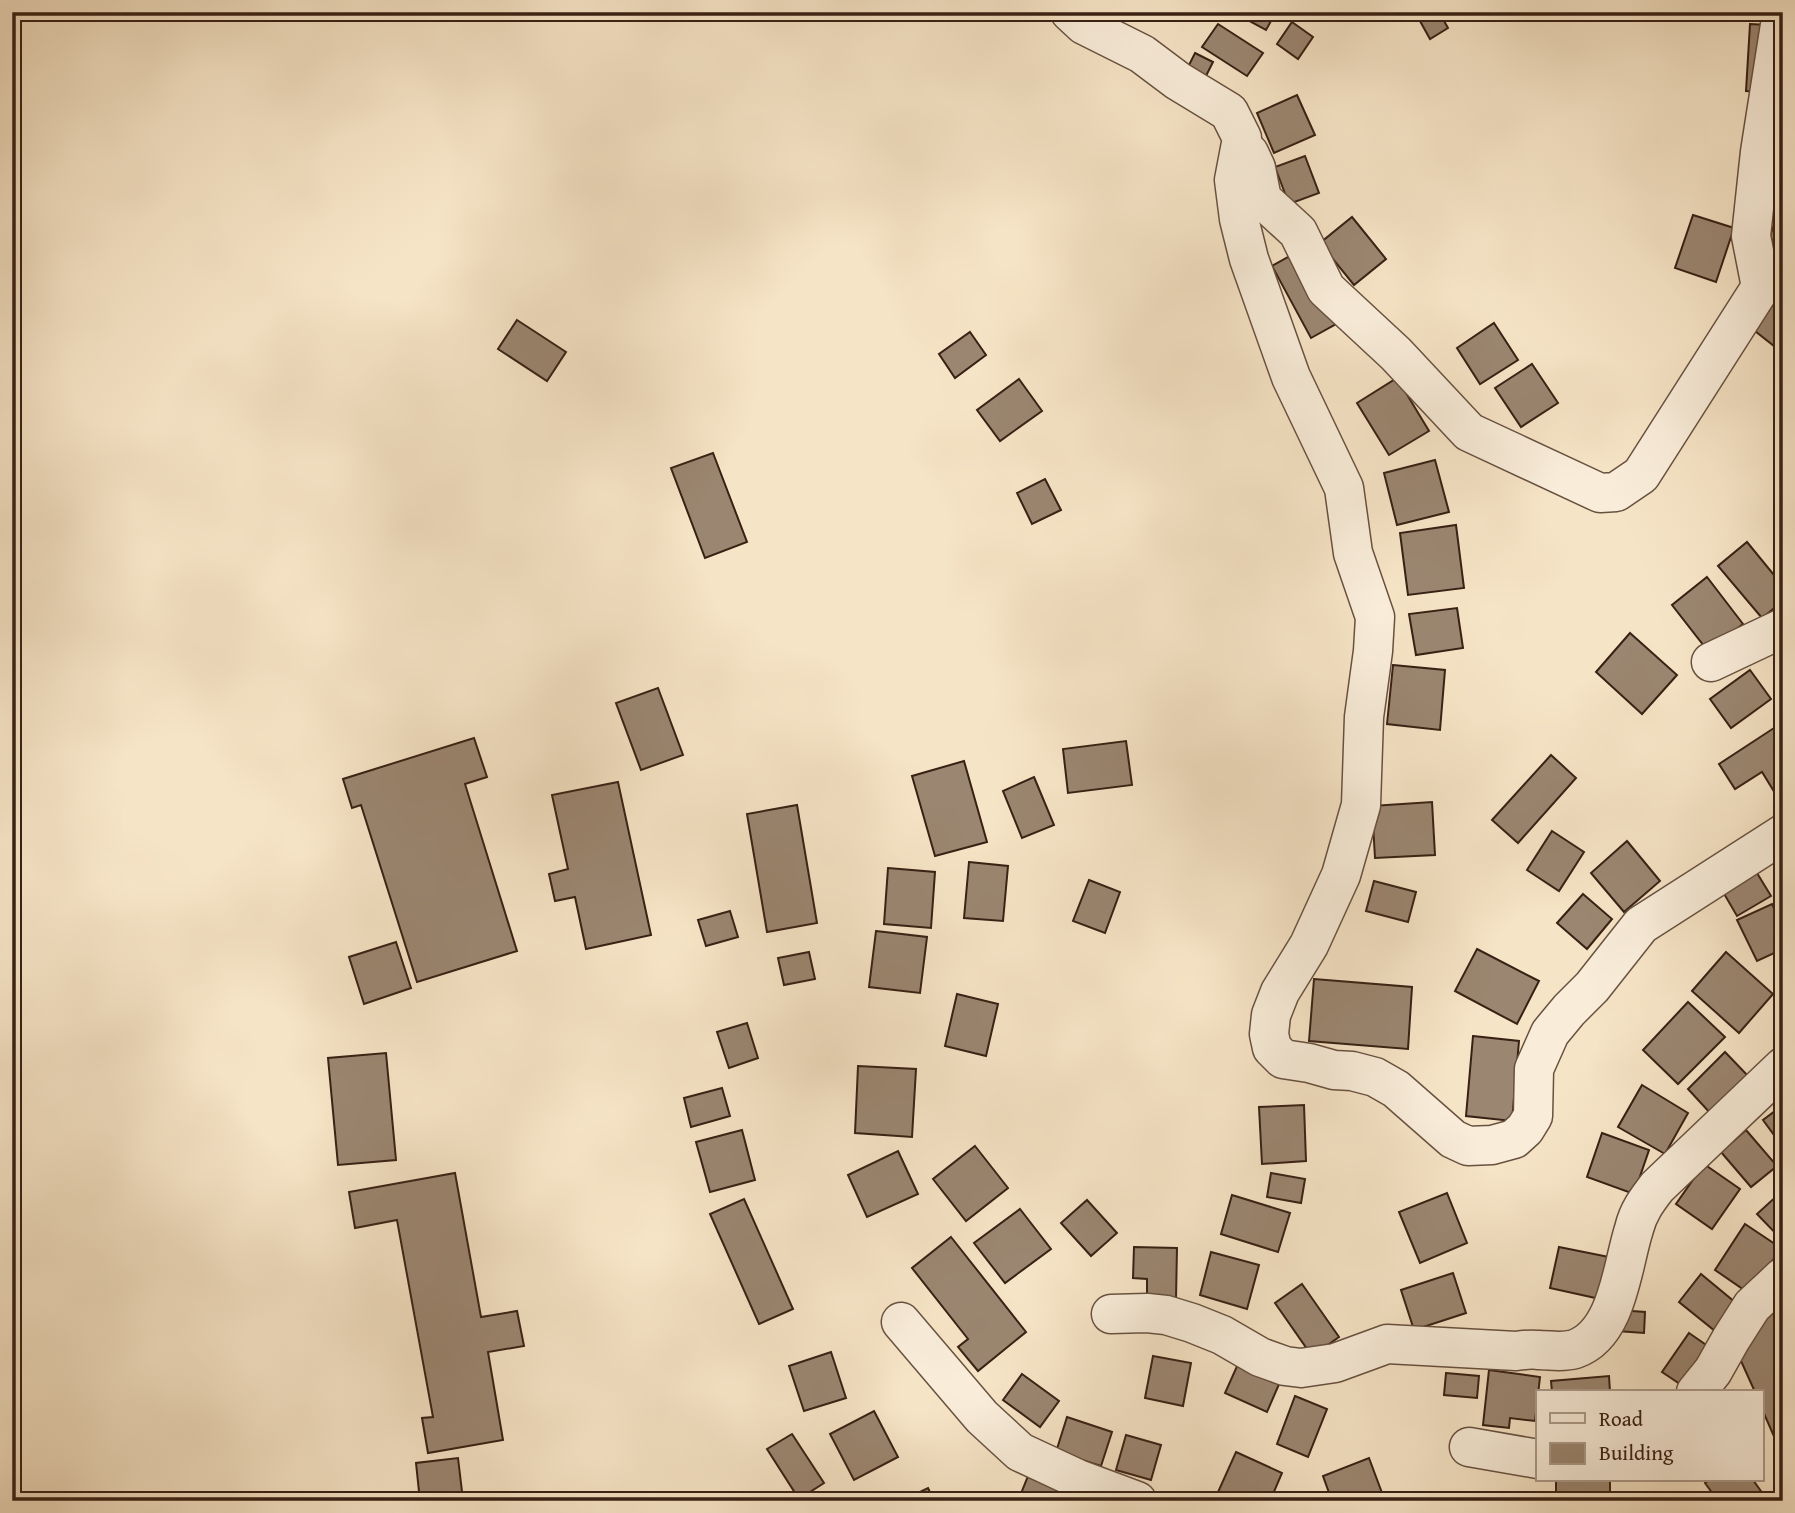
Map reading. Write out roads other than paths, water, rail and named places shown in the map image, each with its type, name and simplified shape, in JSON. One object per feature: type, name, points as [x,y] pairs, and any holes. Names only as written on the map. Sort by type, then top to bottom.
[{"type":"street","points":[[1070,12],[1084,25],[1142,54],[1178,81],[1229,112],[1256,168],[1262,199],[1298,232],[1326,289],[1396,354],[1469,432],[1600,494],[1616,492],[1640,475],[1761,287],[1751,236],[1760,152],[1782,12]]},
{"type":"street","points":[[1242,138],[1234,180],[1239,219],[1249,259],[1291,377],[1344,488],[1353,553],[1375,617],[1364,718],[1361,805],[1341,875],[1309,944],[1280,992],[1271,1015],[1269,1034],[1272,1048],[1283,1059],[1375,1077],[1396,1089],[1453,1139],[1468,1146],[1492,1145],[1514,1139],[1525,1129],[1533,1116],[1534,1069],[1550,1033],[1641,925],[1783,834]]},
{"type":"street","points":[[1710,662],[1783,628]]},
{"type":"street","points":[[1111,1314],[1147,1313],[1192,1322],[1222,1335],[1260,1357],[1285,1366],[1335,1363],[1387,1344],[1556,1352],[1574,1350],[1589,1343],[1611,1312],[1633,1229],[1642,1208],[1657,1186],[1783,1067]]},
{"type":"street","points":[[1698,1390],[1713,1371],[1752,1306],[1783,1276]]},
{"type":"street","points":[[901,1322],[982,1417],[1020,1452],[1079,1479],[1138,1501]]},
{"type":"street","points":[[1469,1447],[1536,1459]]}]
